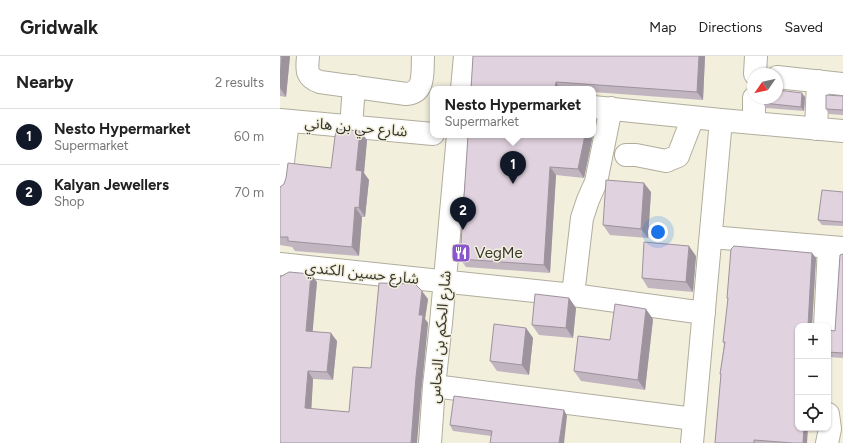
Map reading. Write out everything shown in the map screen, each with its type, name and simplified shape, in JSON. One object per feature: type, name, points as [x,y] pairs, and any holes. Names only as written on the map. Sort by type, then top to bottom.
[{"type":"street","points":[[308,56],[307,72],[310,77],[320,82],[406,94],[411,94],[420,87],[423,56]]},
{"type":"street","points":[[462,86],[465,56]]},
{"type":"street","points":[[755,68],[756,56]]},
{"type":"street","points":[[783,78],[843,84]]},
{"type":"street","points":[[816,128],[818,82]]},
{"type":"street","points":[[351,127],[354,86]]},
{"type":"street","points":[[754,104],[754,123]]},
{"type":"street","points":[[573,295],[582,218],[596,182],[602,108],[843,131]]},
{"type":"street","points":[[626,155],[636,155],[666,161],[678,156],[693,117]]},
{"type":"street","points":[[280,186],[284,120]]},
{"type":"street","name":"شارع حي بن هاني","points":[[284,120],[430,134]]},
{"type":"street","points":[[692,443],[721,120]]},
{"type":"street","name":"شارع الحكم بن النحاس","points":[[430,443],[434,386],[445,282],[453,138]]},
{"type":"street","points":[[711,237],[836,247],[825,323]]},
{"type":"street","name":"شارع حسين الكندي","points":[[280,264],[573,295],[704,313]]},
{"type":"street","points":[[434,386],[694,419]]},
{"type":"street","points":[[827,443],[830,431]]},
{"type":"building","points":[[280,56],[282,56],[280,76]]},
{"type":"building","points":[[473,56],[699,56],[697,92],[556,82],[555,86],[471,86]]},
{"type":"building","points":[[783,91],[802,93],[801,107],[772,104],[783,104]]},
{"type":"building","points":[[826,95],[843,96],[843,110],[826,109]]},
{"type":"building","points":[[336,129],[360,131],[356,170],[362,171],[359,208],[355,207],[352,247],[288,241],[288,237],[280,237],[280,187],[284,184],[286,178],[288,163],[331,168]]},
{"type":"building","points":[[468,138],[584,138],[578,169],[550,167],[544,265],[460,259]]},
{"type":"building","points":[[606,180],[644,183],[641,229],[603,225]]},
{"type":"building","points":[[822,190],[843,192],[843,222],[818,220]]},
{"type":"building","points":[[644,242],[689,246],[686,282],[642,278]]},
{"type":"building","points":[[734,246],[812,253],[808,323],[795,323],[795,431],[804,431],[803,443],[754,440],[754,443],[715,443],[720,374],[725,342],[723,342],[728,298],[731,249]]},
{"type":"building","points":[[843,254],[843,353],[831,352],[831,330],[835,331],[840,255]]},
{"type":"building","points":[[289,272],[311,274],[306,331],[331,333],[327,372],[308,371],[305,408],[349,412],[353,367],[371,368],[379,283],[415,284],[422,291],[419,315],[423,315],[411,443],[280,443],[280,277]]},
{"type":"building","points":[[535,294],[569,298],[566,328],[532,325]]},
{"type":"building","points":[[615,304],[646,309],[638,380],[574,371],[578,336],[610,340]]},
{"type":"building","points":[[494,324],[526,328],[522,365],[490,361]]},
{"type":"building","points":[[454,396],[564,410],[559,443],[490,443],[492,431],[450,425]]},
{"type":"place","name":"Nesto Hypermarket","points":[[513,184]]},
{"type":"place","name":"Kalyan Jewellers","points":[[463,230]]},
{"type":"place","name":"VegMe","points":[[461,253]]}]
